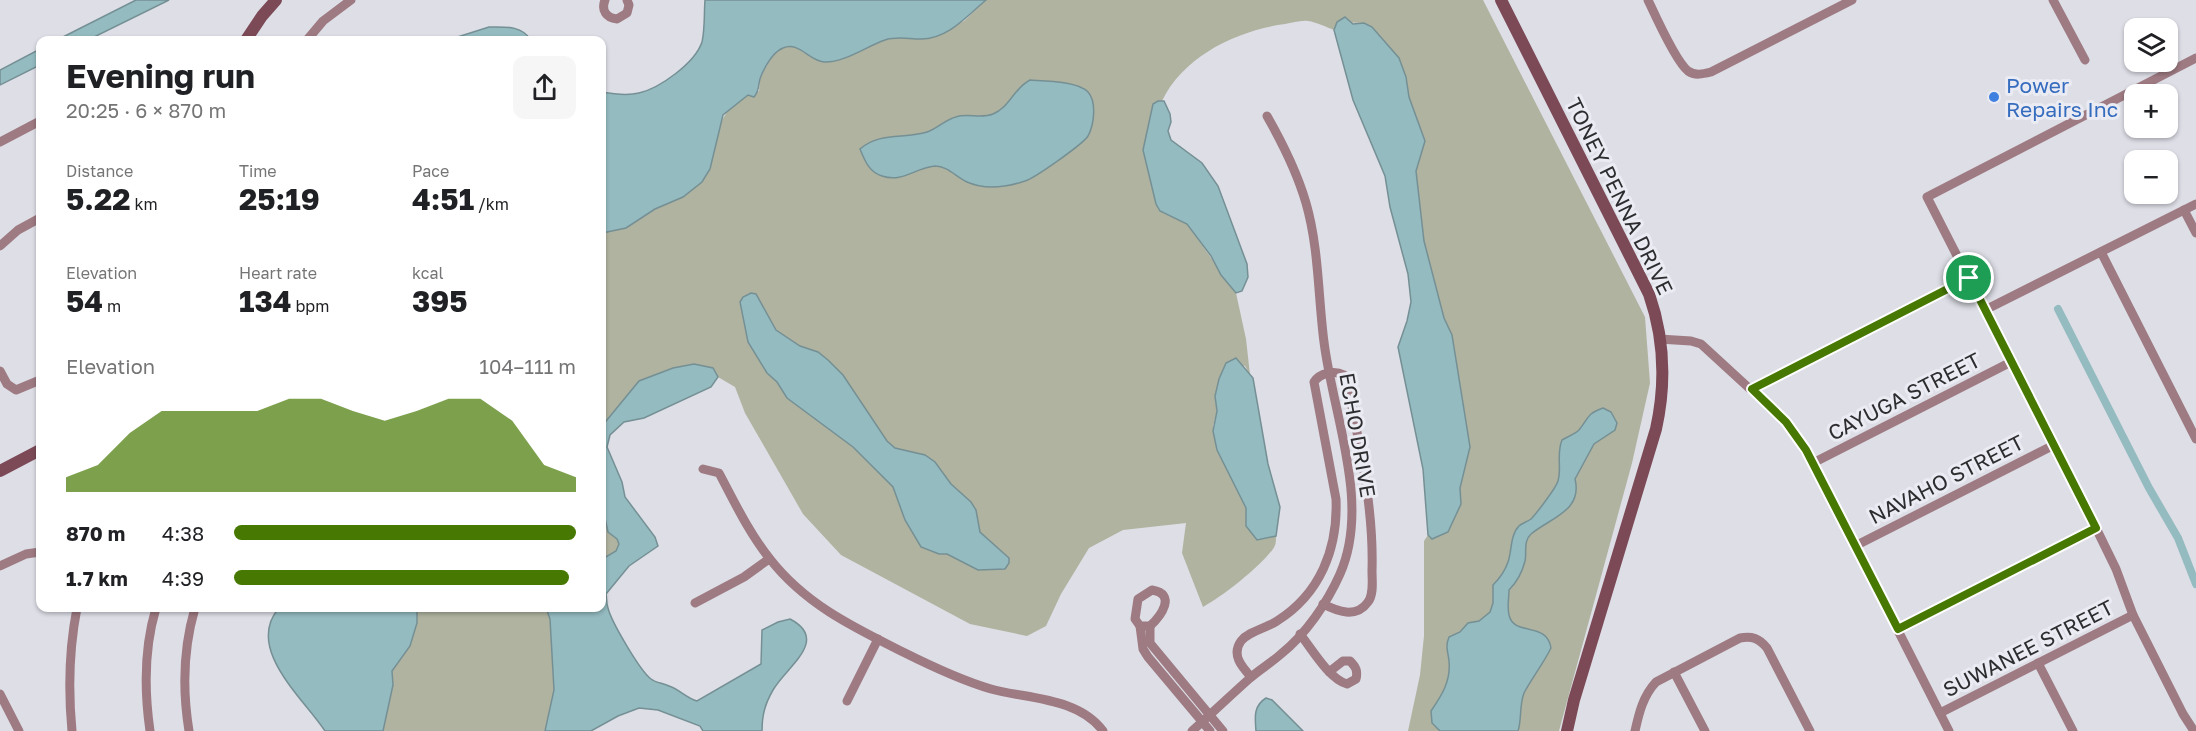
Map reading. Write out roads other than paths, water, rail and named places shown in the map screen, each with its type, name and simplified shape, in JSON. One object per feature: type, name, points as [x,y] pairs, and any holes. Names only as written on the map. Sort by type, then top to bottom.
[{"type":"street","points":[[249,36],[276,0]]},
{"type":"street","points":[[310,36],[323,21],[351,0]]},
{"type":"street","points":[[605,0],[603,5],[606,14],[617,19],[627,13],[629,5],[627,0]]},
{"type":"street","name":"TONEY PENNA DRIVE","points":[[1501,0],[1640,275],[1654,308],[1664,369],[1663,392],[1656,429],[1574,700],[1567,731]]},
{"type":"street","points":[[1648,0],[1682,65],[1694,74],[1711,72],[1852,0]]},
{"type":"street","points":[[2053,0],[2085,60]]},
{"type":"street","points":[[2194,731],[2183,714],[2133,615],[2116,569],[2096,528],[1927,197],[2196,58]]},
{"type":"street","name":"ECHO DRIVE","points":[[1192,731],[1251,677],[1282,653],[1323,604],[1346,558],[1353,516],[1349,480],[1320,314],[1316,252],[1307,205],[1290,160],[1267,116]]},
{"type":"street","points":[[0,142],[36,123]]},
{"type":"street","points":[[1985,310],[2196,204]]},
{"type":"street","points":[[2184,210],[2196,233]]},
{"type":"street","points":[[0,246],[18,230],[36,220]]},
{"type":"street","points":[[2101,252],[2196,439]]},
{"type":"street","points":[[1752,389],[1969,278]]},
{"type":"street","points":[[1659,339],[1701,344],[1786,422],[1813,463],[1949,731]]},
{"type":"street","name":"CAYUGA STREET","points":[[1813,463],[2011,362]]},
{"type":"street","points":[[0,370],[7,384],[16,390],[36,382]]},
{"type":"street","points":[[1251,677],[1238,661],[1238,650],[1242,640],[1278,621],[1298,605],[1316,583],[1331,552],[1336,527],[1336,499],[1314,382],[1329,373],[1340,373],[1347,381],[1364,471],[1372,540],[1371,596],[1367,604],[1347,613],[1323,604]]},
{"type":"street","name":"NAVAHO STREET","points":[[1855,546],[2054,445]]},
{"type":"street","points":[[0,471],[36,452]]},
{"type":"street","points":[[703,469],[719,474],[751,532],[769,559],[812,601],[838,619],[964,680],[998,691],[1061,704],[1077,710],[1092,719],[1103,731]]},
{"type":"street","points":[[1898,629],[2096,528]]},
{"type":"street","points":[[0,566],[26,554],[36,553]]},
{"type":"street","points":[[695,603],[744,577],[769,559]]},
{"type":"street","points":[[72,731],[69,682],[71,640],[76,612]]},
{"type":"street","points":[[150,731],[146,699],[146,661],[155,612]]},
{"type":"street","points":[[189,731],[185,709],[183,670],[188,633],[194,612]]},
{"type":"street","name":"SUWANEE STREET","points":[[1940,713],[2133,615]]},
{"type":"street","points":[[1145,626],[1150,643],[1206,719],[1222,731]]},
{"type":"street","points":[[1300,634],[1329,672]]},
{"type":"street","points":[[1635,731],[1643,701],[1649,690],[1663,677],[1748,636],[1756,638],[1767,648],[1810,731]]},
{"type":"street","points":[[847,701],[878,639]]},
{"type":"street","points":[[2038,663],[2073,731]]},
{"type":"street","points":[[1674,672],[1704,731]]},
{"type":"street","points":[[0,694],[19,731]]},
{"type":"street","points":[[1206,719],[1210,731]]},
{"type":"water","points":[[136,0],[169,0],[96,36],[65,36]]},
{"type":"water","points":[[705,0],[986,0],[957,26],[940,35],[921,39],[889,39],[832,62],[819,61],[794,47],[779,50],[765,68],[754,97],[748,95],[723,115],[710,169],[702,182],[683,197],[655,209],[626,228],[606,232],[606,93],[625,95],[639,93],[657,86],[676,74],[698,50],[702,42]]},
{"type":"water","points":[[1345,17],[1353,24],[1364,23],[1372,27],[1399,58],[1406,77],[1409,97],[1425,141],[1416,171],[1424,241],[1444,318],[1452,335],[1470,447],[1460,488],[1461,504],[1448,532],[1432,539],[1428,535],[1423,469],[1398,347],[1411,302],[1408,274],[1390,207],[1385,176],[1353,100],[1334,30],[1337,22]]},
{"type":"water","points":[[489,27],[507,27],[518,29],[528,36],[461,36]]},
{"type":"water","points":[[36,51],[36,67],[0,85],[0,70]]},
{"type":"water","points":[[1030,80],[1061,82],[1083,88],[1091,96],[1094,114],[1088,136],[1030,179],[1003,186],[981,186],[967,182],[944,168],[935,166],[889,178],[874,172],[868,166],[860,149],[875,140],[927,132],[952,118],[993,114],[1004,107]]},
{"type":"water","points":[[1164,101],[1170,114],[1171,122],[1168,131],[1171,140],[1202,163],[1218,186],[1247,264],[1248,277],[1242,291],[1236,293],[1221,275],[1211,256],[1187,224],[1160,211],[1156,204],[1143,150],[1153,104]]},
{"type":"water","points":[[751,293],[756,294],[776,330],[800,346],[818,352],[843,375],[887,441],[895,448],[925,455],[935,462],[951,484],[971,502],[976,510],[980,532],[1009,558],[1005,569],[978,570],[947,554],[939,554],[921,547],[905,520],[893,487],[853,447],[787,398],[777,382],[767,373],[748,342],[740,302],[743,297]]},
{"type":"water","points":[[1236,358],[1253,378],[1268,464],[1280,507],[1276,536],[1257,540],[1246,526],[1246,508],[1217,450],[1213,431],[1217,411],[1215,396],[1219,379],[1226,363]]},
{"type":"water","points":[[694,364],[713,368],[718,377],[711,387],[644,418],[624,422],[610,435],[607,447],[622,482],[625,497],[655,537],[658,546],[629,566],[606,594],[606,557],[616,551],[619,544],[617,539],[608,532],[606,523],[606,421],[639,381],[673,368]]},
{"type":"water","points":[[1603,408],[1611,412],[1617,423],[1615,430],[1594,444],[1575,479],[1576,490],[1570,506],[1529,537],[1522,569],[1509,590],[1508,612],[1512,622],[1543,635],[1551,648],[1524,693],[1518,731],[1440,731],[1432,723],[1431,711],[1447,681],[1449,637],[1460,632],[1468,623],[1479,621],[1490,612],[1493,603],[1493,585],[1507,565],[1516,530],[1534,516],[1558,481],[1559,451],[1562,440],[1577,431],[1591,414]]},
{"type":"water","points":[[606,594],[614,623],[646,674],[653,680],[673,687],[697,701],[761,664],[762,630],[790,619],[801,627],[806,636],[806,644],[795,663],[770,695],[764,710],[762,731],[703,731],[700,726],[658,710],[639,708],[618,716],[591,731],[545,731],[554,690],[550,619],[547,612],[606,612]]},
{"type":"water","points":[[277,612],[417,612],[417,623],[410,646],[392,671],[393,685],[383,731],[325,731],[281,672],[268,640],[270,623]]},
{"type":"water","points":[[1266,698],[1272,700],[1303,731],[1256,731],[1257,709]]},
{"type":"waterway","points":[[2058,309],[2149,488],[2178,538],[2196,584]]},
{"type":"place","name":"Power Repairs Inc","points":[[1994,97]]}]
